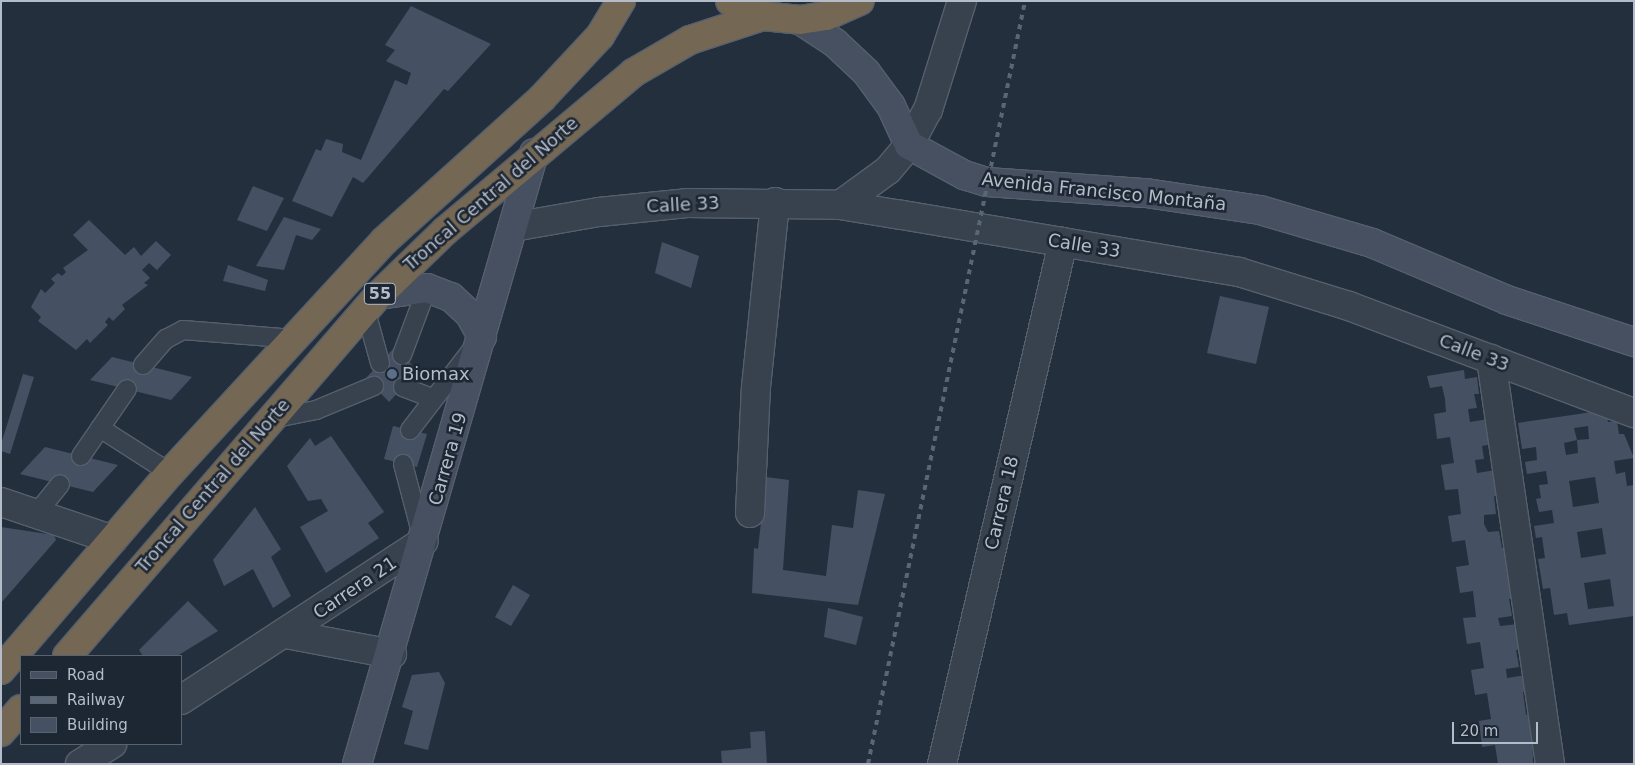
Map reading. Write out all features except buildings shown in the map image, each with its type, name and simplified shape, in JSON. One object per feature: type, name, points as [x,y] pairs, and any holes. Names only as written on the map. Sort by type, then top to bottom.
[{"type":"highway","name":"Troncal Central del Norte","points":[[1,670],[170,473],[384,241],[542,98],[600,36],[621,1]]},
{"type":"highway","name":"55","points":[[730,1],[763,16],[800,20],[826,16],[860,1]]},
{"type":"highway","name":"Troncal Central del Norte","points":[[68,655],[372,303],[534,153],[633,73],[664,54],[716,29],[763,16]]},
{"type":"highway","points":[[1,732],[20,710]]},
{"type":"main road","name":"Avenida Francisco Montaña","points":[[800,20],[835,43],[866,72],[891,106],[909,145],[930,160],[987,182],[1146,193],[1260,210],[1372,243],[1507,300],[1634,342]]},
{"type":"main road","name":"Carrera 19","points":[[357,764],[392,654],[534,153]]},
{"type":"main road","points":[[372,303],[427,288],[451,297],[470,314],[482,337]]},
{"type":"street","points":[[840,206],[882,175],[909,145],[928,110],[962,1]]},
{"type":"street","points":[[750,513],[756,387],[774,202]]},
{"type":"street","name":"Calle 33","points":[[513,227],[619,210],[774,202],[840,206],[1063,242],[1239,272],[1349,306],[1634,413]]},
{"type":"street","name":"Carrera 18","points":[[942,764],[1063,242]]},
{"type":"street","points":[[1491,359],[1550,764]]},
{"type":"street","points":[[1,502],[113,540]]},
{"type":"street","name":"Carrera 21","points":[[182,699],[286,634],[424,541]]},
{"type":"street","name":"Carrera 21","points":[[286,634],[392,654]]},
{"type":"street","points":[[80,764],[110,745]]},
{"type":"lane","points":[[402,355],[427,288]]},
{"type":"lane","points":[[372,303],[380,363]]},
{"type":"lane","points":[[143,364],[166,339],[183,330],[294,339]]},
{"type":"lane","points":[[410,430],[431,398],[482,337]]},
{"type":"lane","points":[[270,420],[316,410],[374,386]]},
{"type":"lane","points":[[403,387],[431,398]]},
{"type":"lane","points":[[81,456],[127,389]]},
{"type":"lane","points":[[100,428],[170,473]]},
{"type":"lane","points":[[403,464],[424,541]]},
{"type":"lane","points":[[36,514],[60,484]]},
{"type":"railway","points":[[868,764],[1025,1]]},
{"type":"place","name":"Biomax","points":[[392,374]]}]
